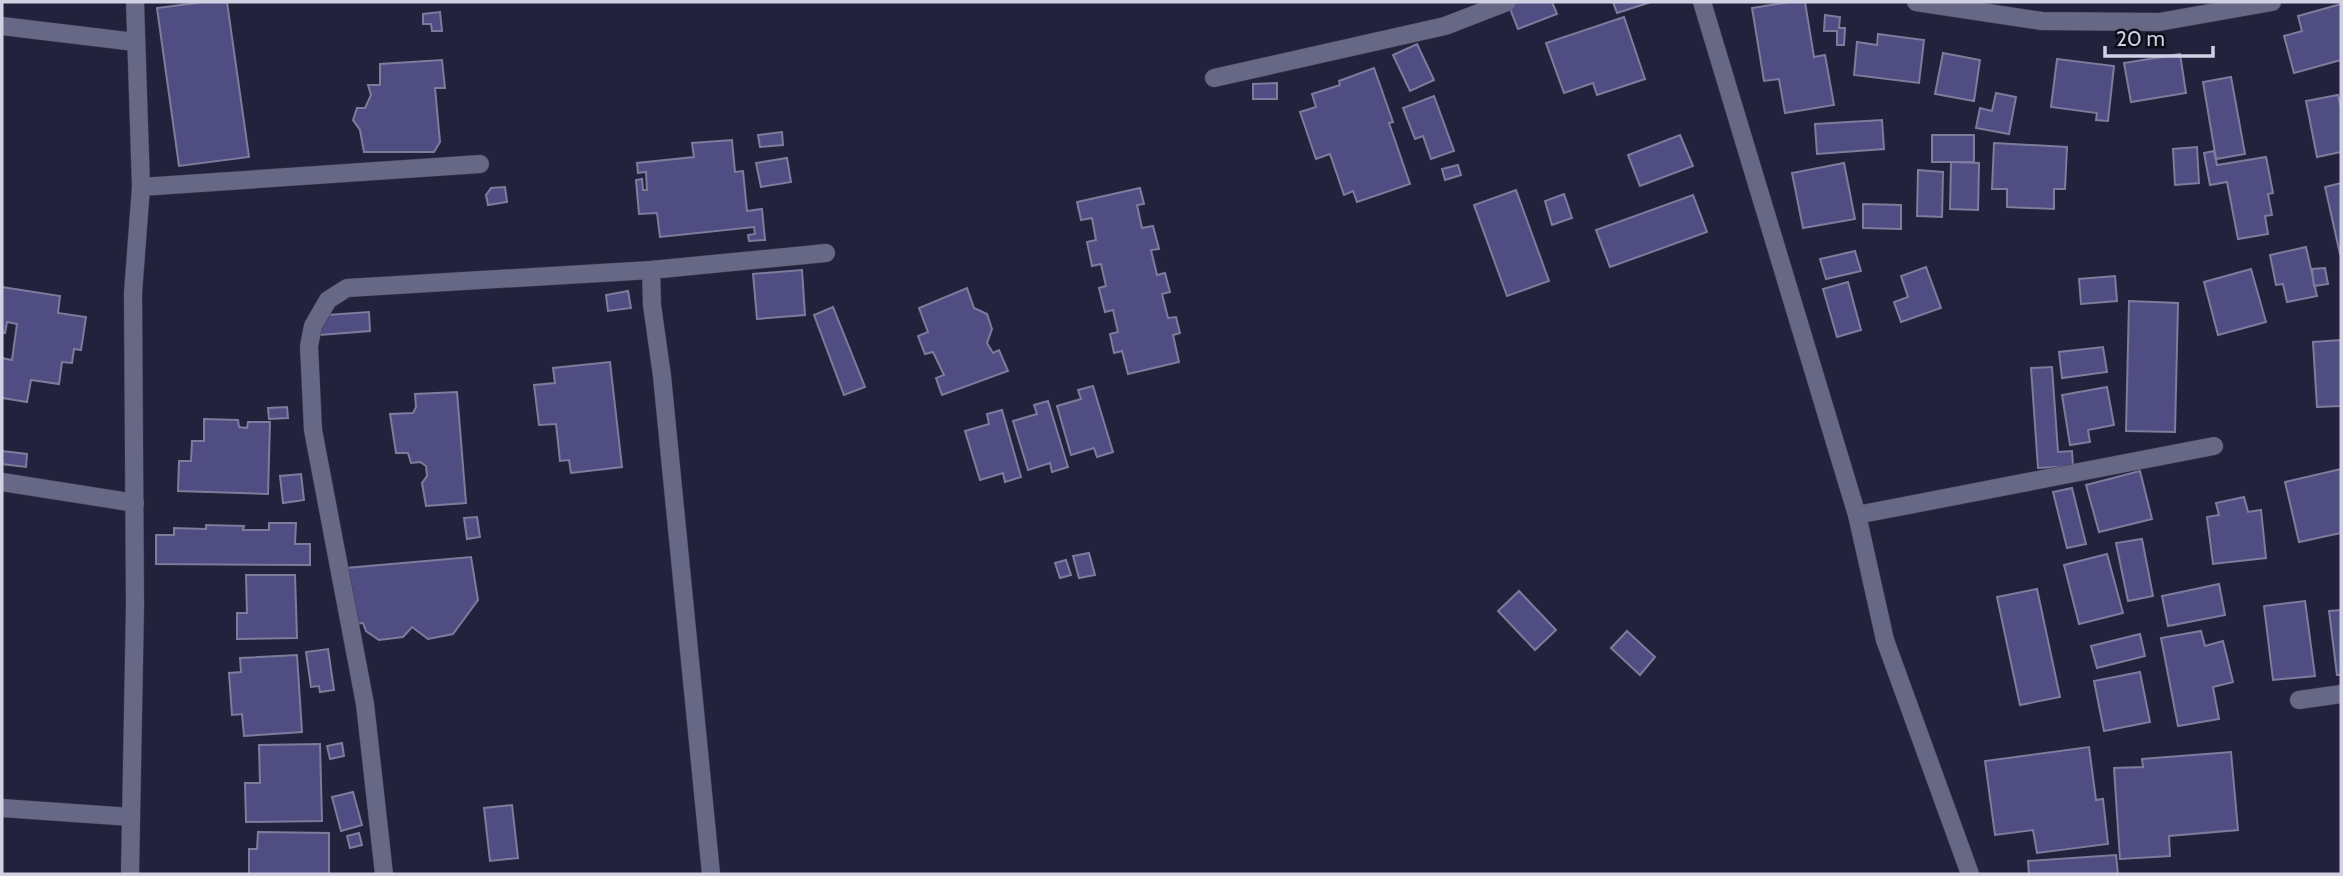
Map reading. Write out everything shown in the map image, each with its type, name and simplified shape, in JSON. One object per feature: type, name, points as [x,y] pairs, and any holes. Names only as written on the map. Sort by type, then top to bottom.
[{"type":"street","points":[[130,874],[135,503],[133,293],[141,187],[135,2]]},
{"type":"street","points":[[1214,78],[1445,26],[1507,2]]},
{"type":"street","points":[[1702,2],[1857,515],[1885,640],[1970,874]]},
{"type":"street","points":[[1916,2],[2042,21],[2159,22],[2272,2]]},
{"type":"street","points":[[2,26],[135,42]]},
{"type":"street","points":[[141,187],[480,164]]},
{"type":"street","points":[[384,874],[365,704],[313,430],[309,346],[313,326],[328,300],[346,288],[651,270],[827,253]]},
{"type":"street","points":[[651,270],[652,304],[662,376],[711,874]]},
{"type":"street","points":[[1857,515],[2214,446]]},
{"type":"street","points":[[2,482],[135,503]]},
{"type":"street","points":[[2299,700],[2341,694]]},
{"type":"street","points":[[2,808],[131,817]]},
{"type":"building","points":[[227,2],[249,157],[179,166],[157,8]]},
{"type":"building","points":[[1519,2],[1552,2],[1557,14],[1518,29],[1509,6]]},
{"type":"building","points":[[1613,2],[1651,2],[1617,13]]},
{"type":"building","points":[[1805,2],[1814,57],[1825,55],[1834,105],[1785,113],[1779,79],[1764,81],[1752,8]]},
{"type":"building","points":[[2341,4],[2341,60],[2294,73],[2284,36],[2302,31],[2298,16]]},
{"type":"building","points":[[440,12],[442,31],[432,31],[431,24],[423,24],[423,14]]},
{"type":"building","points":[[1825,15],[1840,17],[1839,28],[1845,28],[1844,45],[1837,45],[1837,31],[1824,31]]},
{"type":"building","points":[[1624,17],[1645,79],[1597,95],[1593,83],[1564,93],[1546,43]]},
{"type":"building","points":[[1878,34],[1924,40],[1919,83],[1854,75],[1857,42],[1877,45]]},
{"type":"building","points":[[1417,44],[1434,80],[1410,91],[1393,55]]},
{"type":"building","points":[[1943,53],[1980,60],[1974,101],[1935,94]]},
{"type":"building","points":[[2180,54],[2186,93],[2131,102],[2124,63]]},
{"type":"building","points":[[2057,59],[2114,66],[2108,121],[2096,120],[2097,113],[2051,107]]},
{"type":"building","points":[[442,60],[445,88],[435,88],[440,142],[434,152],[364,152],[360,130],[353,120],[357,108],[365,108],[371,95],[368,85],[380,85],[380,64]]},
{"type":"building","points":[[1374,68],[1393,122],[1389,123],[1410,184],[1357,202],[1353,191],[1344,195],[1330,154],[1316,159],[1300,112],[1316,107],[1312,94],[1340,85],[1339,81]]},
{"type":"building","points":[[2231,77],[2245,154],[2216,159],[2203,82]]},
{"type":"building","points":[[1277,83],[1277,99],[1253,99],[1253,84]]},
{"type":"building","points":[[1996,93],[2016,97],[2009,134],[1976,128],[1980,108],[1992,111]]},
{"type":"building","points":[[2338,95],[2341,109],[2341,152],[2317,157],[2306,101]]},
{"type":"building","points":[[1434,96],[1454,151],[1431,159],[1423,136],[1415,139],[1403,108]]},
{"type":"building","points":[[1882,120],[1884,149],[1817,154],[1815,124]]},
{"type":"building","points":[[782,132],[783,145],[760,147],[758,135]]},
{"type":"building","points":[[1680,135],[1693,166],[1640,186],[1628,155]]},
{"type":"building","points":[[1932,135],[1974,135],[1974,162],[1932,162]]},
{"type":"building","points":[[732,140],[735,172],[743,171],[747,211],[762,209],[765,240],[749,241],[748,235],[755,234],[754,227],[660,237],[657,213],[639,214],[636,180],[642,179],[643,190],[647,190],[646,172],[638,173],[637,163],[694,157],[692,143]]},
{"type":"building","points":[[1994,143],[2067,147],[2065,189],[2054,189],[2054,209],[2007,207],[2007,189],[1992,189]]},
{"type":"building","points":[[2197,147],[2199,183],[2175,185],[2173,149]]},
{"type":"building","points":[[2214,151],[2217,165],[2266,157],[2273,193],[2268,194],[2272,215],[2265,216],[2268,234],[2238,239],[2227,182],[2210,185],[2204,153]]},
{"type":"building","points":[[787,158],[791,182],[761,187],[756,163]]},
{"type":"building","points":[[1951,162],[1979,163],[1978,210],[1950,209]]},
{"type":"building","points":[[1844,163],[1855,219],[1803,228],[1792,173]]},
{"type":"building","points":[[1458,165],[1461,175],[1445,180],[1442,169]]},
{"type":"building","points":[[1918,170],[1943,172],[1942,217],[1917,216]]},
{"type":"building","points":[[2341,183],[2341,254],[2340,254],[2325,187]]},
{"type":"building","points":[[505,187],[507,202],[488,205],[486,195],[491,188]]},
{"type":"building","points":[[1140,188],[1144,204],[1137,205],[1142,228],[1153,226],[1159,249],[1151,250],[1157,275],[1165,273],[1170,292],[1162,294],[1168,318],[1176,317],[1180,333],[1173,335],[1179,362],[1128,374],[1122,351],[1114,353],[1110,334],[1118,332],[1113,310],[1105,312],[1099,288],[1106,286],[1101,264],[1092,266],[1087,242],[1096,240],[1092,218],[1081,220],[1077,202]]},
{"type":"building","points":[[1516,190],[1549,281],[1507,296],[1474,205]]},
{"type":"building","points":[[1564,194],[1572,218],[1552,225],[1545,201]]},
{"type":"building","points":[[1693,195],[1707,232],[1610,267],[1596,230]]},
{"type":"building","points":[[1863,204],[1901,205],[1901,229],[1863,228]]},
{"type":"building","points":[[2306,247],[2317,296],[2287,302],[2283,284],[2276,285],[2270,255]]},
{"type":"building","points":[[1855,251],[1861,271],[1826,279],[1820,259]]},
{"type":"building","points":[[1926,267],[1941,308],[1901,322],[1894,302],[1908,297],[1901,276]]},
{"type":"building","points":[[2325,268],[2328,284],[2314,286],[2312,269]]},
{"type":"building","points":[[2251,269],[2266,322],[2218,335],[2204,282]]},
{"type":"building","points":[[802,270],[805,315],[757,319],[753,274]]},
{"type":"building","points":[[2115,276],[2117,301],[2081,304],[2079,279]]},
{"type":"building","points":[[1848,282],[1861,330],[1837,337],[1823,289]]},
{"type":"building","points":[[2,287],[60,296],[58,313],[86,317],[81,350],[74,349],[72,363],[62,362],[59,384],[31,380],[27,402],[2,398],[2,358],[12,360],[17,324],[7,322],[5,333],[2,333]]},
{"type":"building","points":[[967,288],[974,308],[987,314],[992,329],[987,343],[993,353],[999,350],[1008,371],[942,395],[936,378],[944,375],[933,352],[925,354],[918,336],[928,332],[919,308]]},
{"type":"building","points":[[628,291],[631,308],[608,311],[606,295]]},
{"type":"building","points":[[2129,301],[2178,303],[2175,432],[2126,431]]},
{"type":"building","points":[[833,307],[865,387],[844,395],[814,315]]},
{"type":"building","points":[[369,312],[370,331],[320,335],[319,325],[327,315]]},
{"type":"building","points":[[2341,340],[2341,406],[2317,407],[2313,342]]},
{"type":"building","points":[[2103,347],[2107,372],[2062,378],[2059,352]]},
{"type":"building","points":[[610,362],[622,467],[571,473],[569,460],[560,461],[556,424],[539,425],[534,385],[555,383],[553,368]]},
{"type":"building","points":[[2052,367],[2058,452],[2072,451],[2073,466],[2038,468],[2031,368]]},
{"type":"building","points":[[1093,386],[1113,452],[1097,457],[1094,448],[1071,455],[1057,406],[1081,399],[1078,390]]},
{"type":"building","points":[[2107,387],[2114,425],[2088,430],[2090,442],[2070,445],[2062,395]]},
{"type":"building","points":[[457,392],[466,503],[426,506],[422,483],[427,476],[426,466],[420,462],[411,463],[408,453],[396,453],[390,414],[413,413],[416,407],[415,394]]},
{"type":"building","points":[[1048,401],[1068,467],[1052,472],[1050,463],[1028,470],[1013,421],[1037,414],[1034,405]]},
{"type":"building","points":[[287,407],[288,418],[269,419],[268,408]]},
{"type":"building","points":[[1002,410],[1021,477],[1005,482],[1003,473],[980,480],[965,431],[989,424],[987,414]]},
{"type":"building","points":[[204,419],[238,420],[239,427],[247,428],[248,422],[270,422],[268,494],[178,491],[179,461],[191,461],[192,441],[204,441]]},
{"type":"building","points":[[2,451],[27,454],[26,467],[2,464]]},
{"type":"building","points":[[2341,469],[2341,533],[2299,542],[2285,482]]},
{"type":"building","points":[[2140,471],[2152,519],[2099,532],[2086,485]]},
{"type":"building","points":[[301,474],[304,500],[283,503],[280,476]]},
{"type":"building","points":[[2072,488],[2086,544],[2067,548],[2053,492]]},
{"type":"building","points":[[2244,497],[2248,512],[2261,510],[2266,558],[2213,564],[2207,517],[2219,515],[2216,503]]},
{"type":"building","points":[[477,517],[480,537],[467,539],[464,518]]},
{"type":"building","points":[[269,523],[296,523],[295,544],[310,544],[310,565],[156,564],[156,535],[174,535],[174,528],[206,529],[206,525],[269,530]]},
{"type":"building","points":[[2142,539],[2153,596],[2128,601],[2116,543]]},
{"type":"building","points":[[1089,553],[1095,575],[1079,578],[1073,556]]},
{"type":"building","points":[[2107,554],[2123,613],[2079,624],[2064,565]]},
{"type":"building","points":[[471,557],[478,600],[453,634],[428,639],[412,627],[403,637],[379,640],[366,631],[363,623],[354,624],[346,568]]},
{"type":"building","points":[[1066,560],[1071,575],[1060,578],[1055,563]]},
{"type":"building","points":[[246,575],[295,575],[297,638],[237,639],[237,613],[247,613]]},
{"type":"building","points":[[2219,584],[2225,615],[2168,626],[2162,596]]},
{"type":"building","points":[[2037,589],[2060,697],[2020,705],[1997,597]]},
{"type":"building","points":[[1519,591],[1556,630],[1535,650],[1498,611]]},
{"type":"building","points":[[2305,601],[2315,676],[2273,680],[2264,606]]},
{"type":"building","points":[[2341,610],[2341,675],[2337,675],[2329,611]]},
{"type":"building","points":[[1627,631],[1655,657],[1640,675],[1611,648]]},
{"type":"building","points":[[2201,631],[2205,646],[2223,641],[2233,682],[2213,687],[2219,719],[2178,726],[2161,638]]},
{"type":"building","points":[[2140,634],[2145,656],[2097,668],[2091,646]]},
{"type":"building","points":[[328,649],[334,690],[320,692],[319,686],[311,687],[306,652]]},
{"type":"building","points":[[297,655],[302,732],[244,736],[242,714],[232,715],[229,673],[241,672],[240,658]]},
{"type":"building","points":[[2140,672],[2150,722],[2104,731],[2094,681]]},
{"type":"building","points":[[342,743],[344,756],[330,759],[327,746]]},
{"type":"building","points":[[320,744],[322,821],[246,822],[245,783],[260,783],[259,745]]},
{"type":"building","points":[[2089,747],[2096,800],[2103,799],[2108,844],[2037,853],[2033,830],[1995,835],[1985,761]]},
{"type":"building","points":[[2231,752],[2238,830],[2169,836],[2170,856],[2120,859],[2114,768],[2143,767],[2142,759]]},
{"type":"building","points":[[353,792],[362,825],[341,831],[332,797]]},
{"type":"building","points":[[512,805],[518,858],[490,861],[484,808]]},
{"type":"building","points":[[258,832],[329,833],[329,874],[249,874],[249,849],[257,849]]},
{"type":"building","points":[[359,833],[362,845],[350,848],[347,836]]},
{"type":"building","points":[[2116,855],[2118,874],[2029,874],[2028,861]]}]
